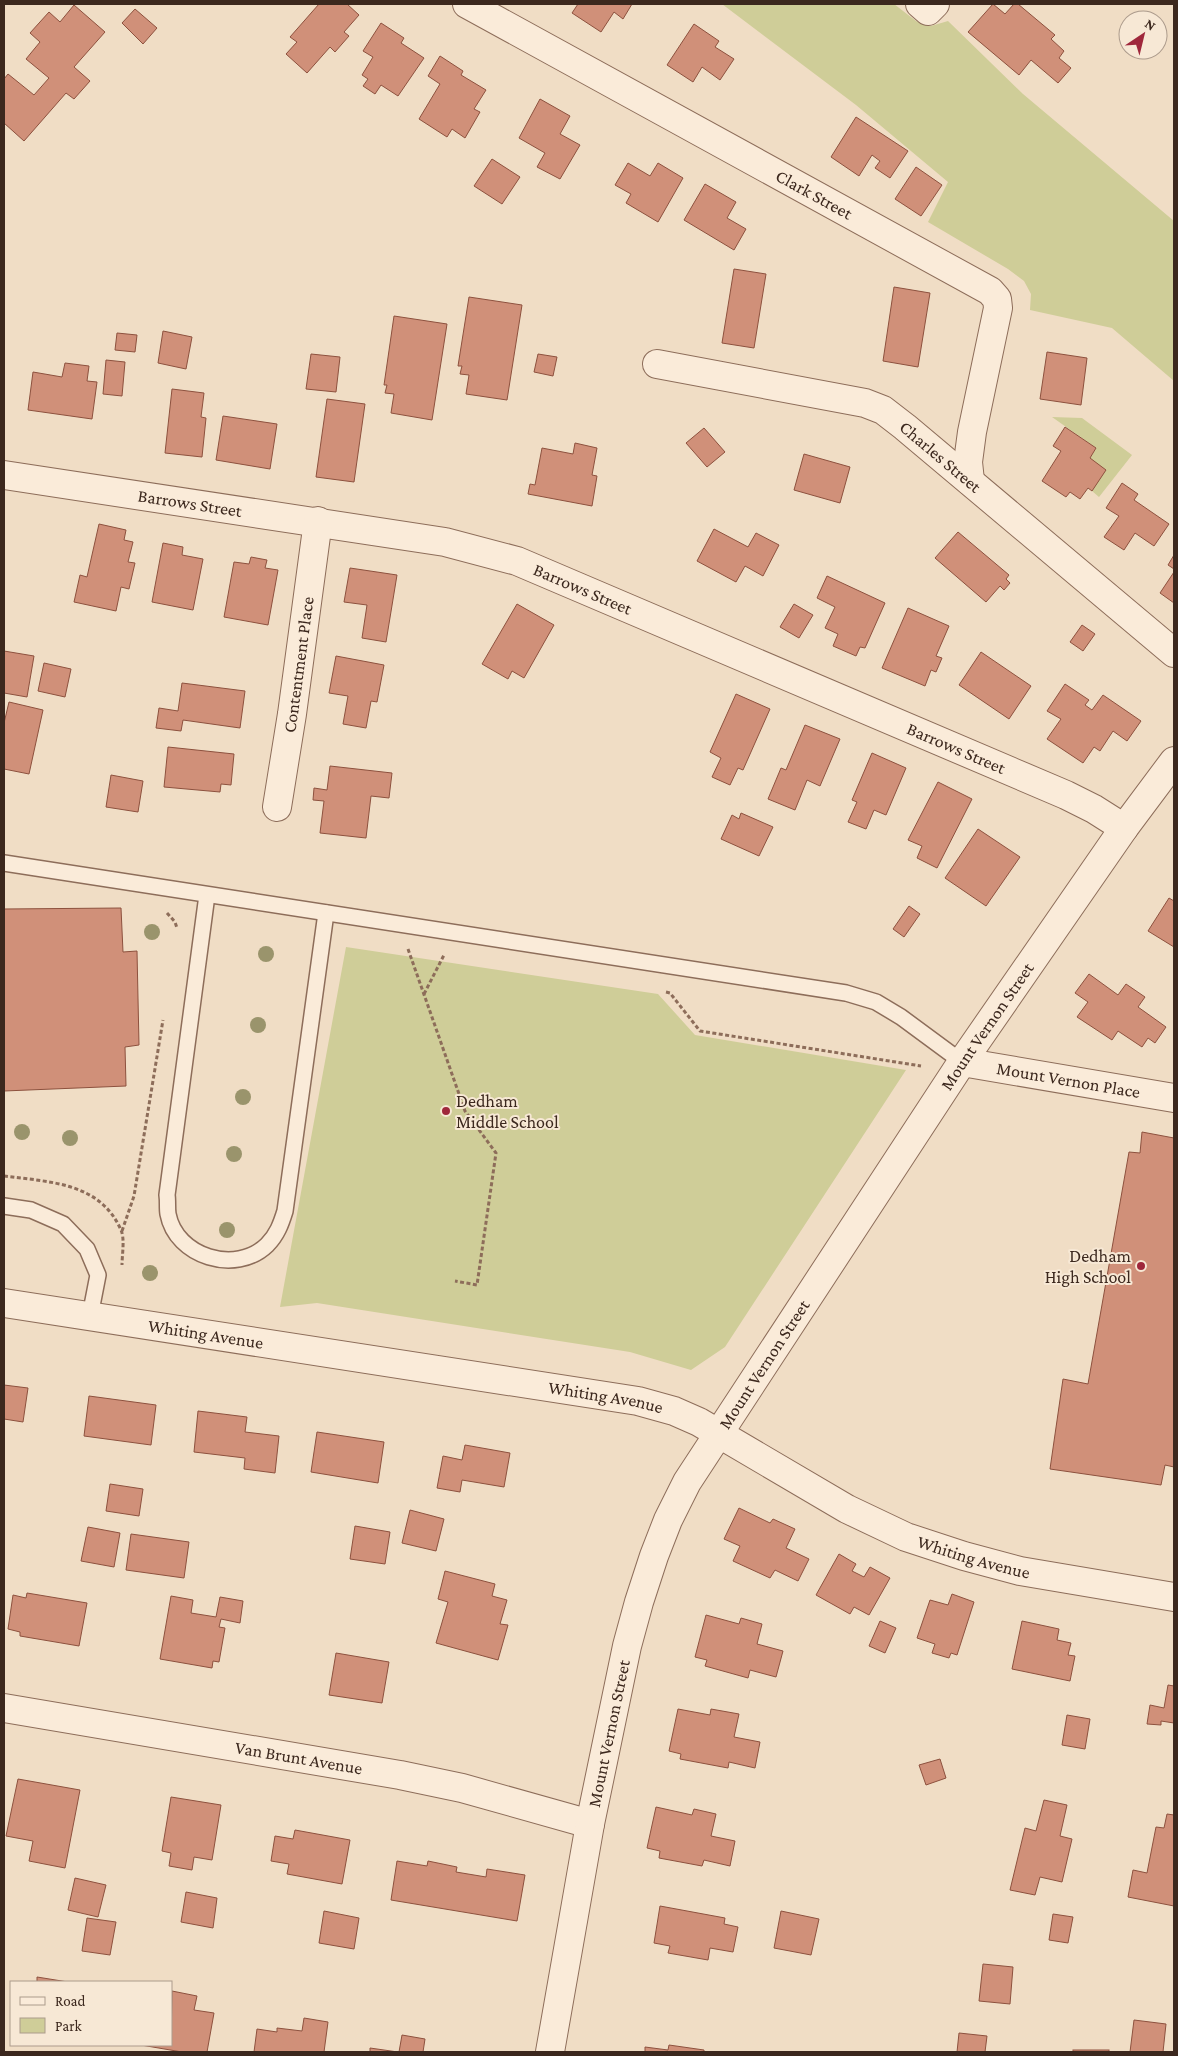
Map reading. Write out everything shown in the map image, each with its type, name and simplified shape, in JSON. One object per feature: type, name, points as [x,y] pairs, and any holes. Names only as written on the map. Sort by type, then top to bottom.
[{"type":"street","name":"Clark Street","points":[[466,4],[990,292],[997,299],[998,308],[972,432],[968,462],[970,481]]},
{"type":"street","name":"Charles Street","points":[[657,364],[865,403],[883,410],[1174,653]]},
{"type":"street","name":"Barrows Street","points":[[4,475],[445,542],[525,565],[1066,795],[1094,809],[1124,828]]},
{"type":"street","name":"Contentment Place","points":[[277,807],[292,714],[318,522]]},
{"type":"street","name":"Mount Vernon Street","points":[[550,2052],[590,1824],[627,1646],[639,1602],[668,1520],[687,1482],[962,1062],[1124,828],[1174,761]]},
{"type":"street","name":"Mount Vernon Place","points":[[962,1062],[1174,1098]]},
{"type":"street","name":"Whiting Avenue","points":[[4,1303],[638,1402],[674,1411],[719,1433],[847,1509],[906,1537],[964,1556],[1020,1571],[1174,1597]]},
{"type":"street","name":"Van Brunt Avenue","points":[[4,1708],[400,1775],[462,1788],[590,1824]]},
{"type":"lane","points":[[4,863],[846,993],[876,1002],[888,1009],[962,1062]]},
{"type":"lane","points":[[207,895],[167,1195],[168,1215],[177,1234],[190,1248],[208,1258],[228,1261],[248,1256],[266,1246],[278,1231],[285,1211],[326,913]]},
{"type":"lane","points":[[4,1206],[31,1210],[63,1224],[87,1249],[98,1275],[90,1316]]},
{"type":"path","points":[[165,911],[175,922],[178,932]]},
{"type":"path","points":[[417,950],[408,948],[465,1111],[496,1153],[477,1285],[455,1281]]},
{"type":"path","points":[[435,953],[454,956]]},
{"type":"path","points":[[424,994],[444,954]]},
{"type":"path","points":[[658,989],[670,993],[700,1031],[921,1066]]},
{"type":"path","points":[[122,1231],[134,1196],[163,1020]]},
{"type":"green space","points":[[722,4],[894,4],[916,21],[931,26],[948,21],[1023,94],[1174,221],[1174,381],[1112,328],[1030,310],[1031,294],[1024,281],[1008,269],[928,222],[948,182],[856,105]]},
{"type":"green space","points":[[1052,417],[1082,418],[1132,455],[1099,497],[1092,491],[1090,458],[1096,448]]},
{"type":"green space","points":[[346,947],[658,994],[695,1035],[906,1070],[725,1347],[691,1370],[630,1352],[317,1303],[280,1307]]},
{"type":"building","points":[[319,4],[347,4],[359,15],[344,32],[349,36],[335,52],[330,47],[307,73],[286,54],[297,42],[290,37]]},
{"type":"building","points":[[578,4],[632,4],[623,19],[614,12],[601,32],[572,13]]},
{"type":"building","points":[[993,4],[1005,14],[1014,4],[1018,4],[1055,35],[1051,39],[1064,51],[1059,58],[1071,68],[1058,83],[1031,60],[1019,75],[968,32]]},
{"type":"building","points":[[74,5],[105,32],[74,67],[90,81],[74,99],[66,93],[24,141],[4,123],[4,79],[8,74],[34,95],[49,78],[26,59],[40,42],[30,33],[49,12],[60,22]]},
{"type":"building","points":[[135,9],[157,28],[143,44],[122,23]]},
{"type":"building","points":[[381,23],[404,38],[401,43],[424,58],[398,96],[381,85],[375,94],[363,86],[368,79],[362,75],[373,57],[363,51]]},
{"type":"building","points":[[694,24],[719,41],[715,47],[734,59],[720,80],[702,67],[693,82],[667,65]]},
{"type":"building","points":[[440,56],[463,71],[461,75],[486,90],[474,109],[480,112],[465,138],[452,129],[447,137],[419,119],[440,84],[428,76]]},
{"type":"building","points":[[540,99],[570,116],[560,134],[580,145],[560,179],[537,167],[545,153],[519,138]]},
{"type":"building","points":[[856,117],[908,151],[890,178],[875,168],[880,161],[872,155],[859,176],[831,157]]},
{"type":"building","points":[[492,159],[520,177],[502,204],[474,186]]},
{"type":"building","points":[[628,163],[650,176],[658,163],[683,178],[658,222],[626,203],[631,194],[615,185]]},
{"type":"building","points":[[916,167],[942,185],[921,216],[895,199]]},
{"type":"building","points":[[705,184],[736,202],[727,218],[746,229],[734,250],[684,220]]},
{"type":"building","points":[[734,269],[766,274],[754,348],[722,343]]},
{"type":"building","points":[[894,287],[930,293],[918,367],[883,361]]},
{"type":"building","points":[[469,297],[522,305],[507,400],[466,394],[469,375],[460,374],[462,366],[458,366]]},
{"type":"building","points":[[394,316],[447,324],[432,420],[391,413],[394,394],[385,393],[387,385],[384,385]]},
{"type":"building","points":[[163,331],[192,337],[186,369],[158,363]]},
{"type":"building","points":[[117,333],[137,335],[135,352],[115,350]]},
{"type":"building","points":[[1047,352],[1087,358],[1081,405],[1040,399]]},
{"type":"building","points":[[311,354],[340,357],[336,392],[306,389]]},
{"type":"building","points":[[538,354],[557,357],[553,376],[534,372]]},
{"type":"building","points":[[106,360],[125,362],[122,396],[103,394]]},
{"type":"building","points":[[65,363],[89,366],[87,381],[97,382],[92,419],[28,410],[33,372],[62,377]]},
{"type":"building","points":[[172,389],[204,393],[201,417],[206,418],[202,457],[165,453]]},
{"type":"building","points":[[327,399],[365,404],[354,482],[316,477]]},
{"type":"building","points":[[223,416],[277,424],[270,469],[216,460]]},
{"type":"building","points":[[1065,427],[1096,448],[1090,458],[1106,470],[1092,491],[1088,488],[1080,499],[1070,492],[1066,497],[1042,481],[1061,451],[1053,446]]},
{"type":"building","points":[[704,428],[725,452],[707,467],[686,443]]},
{"type":"building","points":[[575,443],[597,448],[592,475],[597,476],[592,506],[528,494],[530,484],[535,485],[542,448],[573,454]]},
{"type":"building","points":[[804,454],[850,467],[840,503],[794,490]]},
{"type":"building","points":[[1122,483],[1138,494],[1134,500],[1169,524],[1154,546],[1135,533],[1124,550],[1104,537],[1119,516],[1106,508]]},
{"type":"building","points":[[99,524],[126,530],[124,540],[133,542],[128,562],[135,563],[129,589],[121,587],[116,611],[74,602],[80,575],[87,577]]},
{"type":"building","points":[[714,529],[748,547],[756,533],[779,545],[763,576],[745,566],[736,582],[697,561]]},
{"type":"building","points":[[958,532],[1009,575],[1006,579],[1010,583],[1004,590],[1000,586],[986,602],[935,558]]},
{"type":"building","points":[[163,543],[183,547],[182,555],[203,559],[193,610],[152,602]]},
{"type":"building","points":[[1174,555],[1174,569],[1168,565]]},
{"type":"building","points":[[251,557],[267,560],[265,568],[278,570],[268,625],[224,617],[234,562],[249,564]]},
{"type":"building","points":[[350,568],[397,575],[386,642],[362,638],[367,605],[344,602]]},
{"type":"building","points":[[1174,572],[1174,603],[1160,593]]},
{"type":"building","points":[[827,576],[885,603],[865,648],[860,647],[856,656],[833,646],[838,634],[825,628],[835,607],[817,598]]},
{"type":"building","points":[[517,604],[554,625],[524,678],[512,671],[508,679],[482,664]]},
{"type":"building","points":[[794,604],[813,615],[799,638],[780,627]]},
{"type":"building","points":[[908,608],[949,626],[936,656],[942,658],[936,672],[931,670],[925,686],[882,668]]},
{"type":"building","points":[[1082,625],[1095,634],[1083,651],[1070,642]]},
{"type":"building","points":[[4,651],[34,656],[27,697],[4,693]]},
{"type":"building","points":[[981,652],[1031,686],[1009,719],[959,685]]},
{"type":"building","points":[[336,656],[384,665],[377,702],[371,701],[366,728],[343,724],[348,696],[329,693]]},
{"type":"building","points":[[44,663],[71,669],[65,697],[38,691]]},
{"type":"building","points":[[182,683],[245,691],[240,728],[183,720],[181,731],[156,728],[159,708],[178,711]]},
{"type":"building","points":[[1065,684],[1089,700],[1085,705],[1092,710],[1103,695],[1141,721],[1127,741],[1113,731],[1100,751],[1094,747],[1083,763],[1047,739],[1061,719],[1047,711]]},
{"type":"building","points":[[736,694],[770,709],[743,770],[738,768],[730,785],[712,777],[721,758],[710,752]]},
{"type":"building","points":[[9,702],[43,710],[29,774],[4,769],[4,723]]},
{"type":"building","points":[[805,725],[840,739],[820,786],[807,780],[795,810],[768,799],[781,768],[786,770]]},
{"type":"building","points":[[168,747],[234,754],[231,785],[221,784],[220,792],[164,787]]},
{"type":"building","points":[[872,753],[906,768],[886,815],[874,810],[866,829],[848,822],[857,802],[852,800]]},
{"type":"building","points":[[330,766],[392,773],[389,798],[371,796],[366,838],[320,833],[324,801],[313,800],[314,788],[327,790]]},
{"type":"building","points":[[111,775],[143,781],[138,812],[106,807]]},
{"type":"building","points":[[938,782],[972,799],[937,868],[917,858],[922,846],[908,840]]},
{"type":"building","points":[[741,813],[773,827],[759,856],[721,839],[732,815],[739,819]]},
{"type":"building","points":[[978,829],[1020,857],[986,906],[945,878]]},
{"type":"building","points":[[1169,898],[1174,901],[1174,947],[1148,931]]},
{"type":"building","points":[[909,906],[920,914],[904,937],[893,929]]},
{"type":"building","points":[[121,908],[123,952],[137,951],[139,1045],[125,1047],[126,1086],[4,1091],[4,909]]},
{"type":"building","points":[[1089,974],[1118,995],[1126,984],[1145,997],[1138,1007],[1166,1027],[1155,1043],[1148,1038],[1142,1047],[1118,1031],[1112,1040],[1077,1017],[1088,1002],[1075,993]]},
{"type":"building","name":"Dedham High School","points":[[1142,1132],[1174,1138],[1174,1467],[1165,1465],[1161,1485],[1050,1469],[1063,1379],[1088,1384],[1129,1152],[1140,1153]]},
{"type":"building","points":[[4,1385],[28,1388],[23,1422],[4,1419]]},
{"type":"building","points":[[89,1396],[156,1405],[151,1445],[84,1436]]},
{"type":"building","points":[[198,1411],[247,1417],[245,1432],[279,1436],[275,1473],[244,1469],[245,1458],[194,1452]]},
{"type":"building","points":[[317,1432],[384,1442],[378,1483],[311,1472]]},
{"type":"building","points":[[465,1445],[510,1453],[504,1487],[462,1480],[460,1492],[437,1488],[443,1456],[462,1460]]},
{"type":"building","points":[[110,1484],[143,1489],[139,1516],[106,1511]]},
{"type":"building","points":[[739,1508],[770,1523],[773,1519],[795,1529],[786,1548],[809,1559],[798,1581],[775,1570],[770,1578],[733,1561],[740,1546],[724,1539]]},
{"type":"building","points":[[410,1510],[444,1519],[436,1551],[402,1543]]},
{"type":"building","points":[[355,1526],[390,1532],[385,1564],[350,1559]]},
{"type":"building","points":[[88,1527],[120,1533],[114,1567],[81,1561]]},
{"type":"building","points":[[131,1534],[189,1542],[184,1578],[126,1570]]},
{"type":"building","points":[[839,1554],[856,1564],[852,1571],[864,1577],[870,1567],[890,1578],[869,1615],[854,1607],[850,1614],[816,1595]]},
{"type":"building","points":[[445,1571],[495,1584],[492,1596],[507,1600],[500,1624],[508,1625],[498,1660],[436,1643],[448,1602],[438,1599]]},
{"type":"building","points":[[27,1593],[87,1603],[79,1646],[20,1636],[20,1632],[8,1629],[13,1595],[26,1598]]},
{"type":"building","points":[[952,1594],[974,1602],[957,1655],[951,1653],[949,1658],[932,1653],[935,1644],[917,1638],[930,1600],[948,1605]]},
{"type":"building","points":[[171,1596],[193,1600],[191,1613],[216,1617],[220,1597],[243,1601],[240,1623],[221,1619],[219,1627],[225,1628],[219,1662],[213,1661],[212,1668],[160,1659]]},
{"type":"building","points":[[706,1615],[739,1624],[741,1618],[762,1624],[757,1644],[783,1651],[776,1677],[750,1670],[748,1678],[705,1666],[707,1660],[695,1657]]},
{"type":"building","points":[[880,1621],[896,1628],[885,1653],[869,1646]]},
{"type":"building","points":[[1022,1621],[1059,1629],[1057,1640],[1071,1643],[1068,1655],[1075,1656],[1070,1681],[1012,1669]]},
{"type":"building","points":[[336,1653],[389,1662],[382,1703],[329,1695]]},
{"type":"building","points":[[1168,1685],[1174,1686],[1174,1723],[1161,1721],[1161,1725],[1147,1724],[1150,1705],[1164,1708]]},
{"type":"building","points":[[678,1709],[710,1715],[711,1709],[739,1714],[734,1737],[760,1742],[755,1768],[729,1762],[728,1768],[680,1759],[681,1754],[669,1751]]},
{"type":"building","points":[[1067,1715],[1090,1719],[1085,1749],[1062,1745]]},
{"type":"building","points":[[940,1759],[946,1778],[926,1785],[919,1765]]},
{"type":"building","points":[[18,1779],[80,1790],[65,1868],[29,1861],[33,1841],[6,1836]]},
{"type":"building","points":[[171,1797],[221,1805],[212,1860],[194,1857],[192,1870],[169,1866],[171,1853],[162,1851]]},
{"type":"building","points":[[1044,1800],[1067,1805],[1060,1836],[1072,1839],[1062,1882],[1040,1877],[1035,1895],[1010,1890],[1025,1828],[1036,1831]]},
{"type":"building","points":[[656,1807],[692,1815],[694,1809],[716,1814],[711,1836],[735,1841],[730,1866],[704,1860],[702,1866],[659,1858],[660,1851],[647,1848]]},
{"type":"building","points":[[1167,1814],[1174,1815],[1174,1906],[1128,1897],[1133,1870],[1147,1873],[1156,1827],[1164,1828]]},
{"type":"building","points":[[295,1830],[350,1840],[342,1884],[287,1874],[289,1864],[271,1861],[275,1836],[293,1839]]},
{"type":"building","points":[[397,1861],[427,1866],[428,1861],[457,1867],[456,1872],[486,1877],[487,1869],[525,1875],[517,1921],[391,1900]]},
{"type":"building","points":[[75,1878],[106,1885],[98,1917],[68,1910]]},
{"type":"building","points":[[186,1892],[217,1898],[213,1928],[181,1922]]},
{"type":"building","points":[[660,1906],[725,1918],[724,1924],[738,1927],[733,1952],[710,1948],[708,1960],[668,1953],[670,1946],[654,1943]]},
{"type":"building","points":[[324,1911],[359,1918],[354,1949],[319,1943]]},
{"type":"building","points":[[781,1911],[819,1919],[811,1955],[774,1948]]},
{"type":"building","points":[[1053,1914],[1073,1917],[1068,1943],[1049,1940]]},
{"type":"building","points":[[87,1918],[116,1922],[110,1955],[82,1951]]},
{"type":"building","points":[[983,1964],[1013,1967],[1010,2004],[979,2001]]},
{"type":"building","points":[[37,1977],[62,1981],[37,1981]]},
{"type":"building","points":[[172,1991],[197,1996],[194,2010],[214,2013],[207,2052],[182,2052],[147,2046],[172,2046]]},
{"type":"building","points":[[304,2018],[328,2022],[324,2052],[254,2052],[257,2029],[277,2032],[277,2028],[302,2031]]},
{"type":"building","points":[[1134,2020],[1166,2024],[1163,2052],[1130,2052]]},
{"type":"building","points":[[959,2033],[987,2036],[985,2052],[957,2052]]},
{"type":"building","points":[[402,2035],[425,2039],[423,2052],[399,2052]]},
{"type":"building","points":[[669,2045],[704,2050],[704,2052],[645,2052],[645,2047],[668,2050]]},
{"type":"building","points":[[370,2048],[398,2052],[370,2052]]},
{"type":"building","points":[[1073,2050],[1109,2050],[1109,2052],[1073,2052]]},
{"type":"place","name":"Dedham Middle School","points":[[446,1111]]},
{"type":"place","name":"Dedham High School","points":[[1141,1266]]}]
